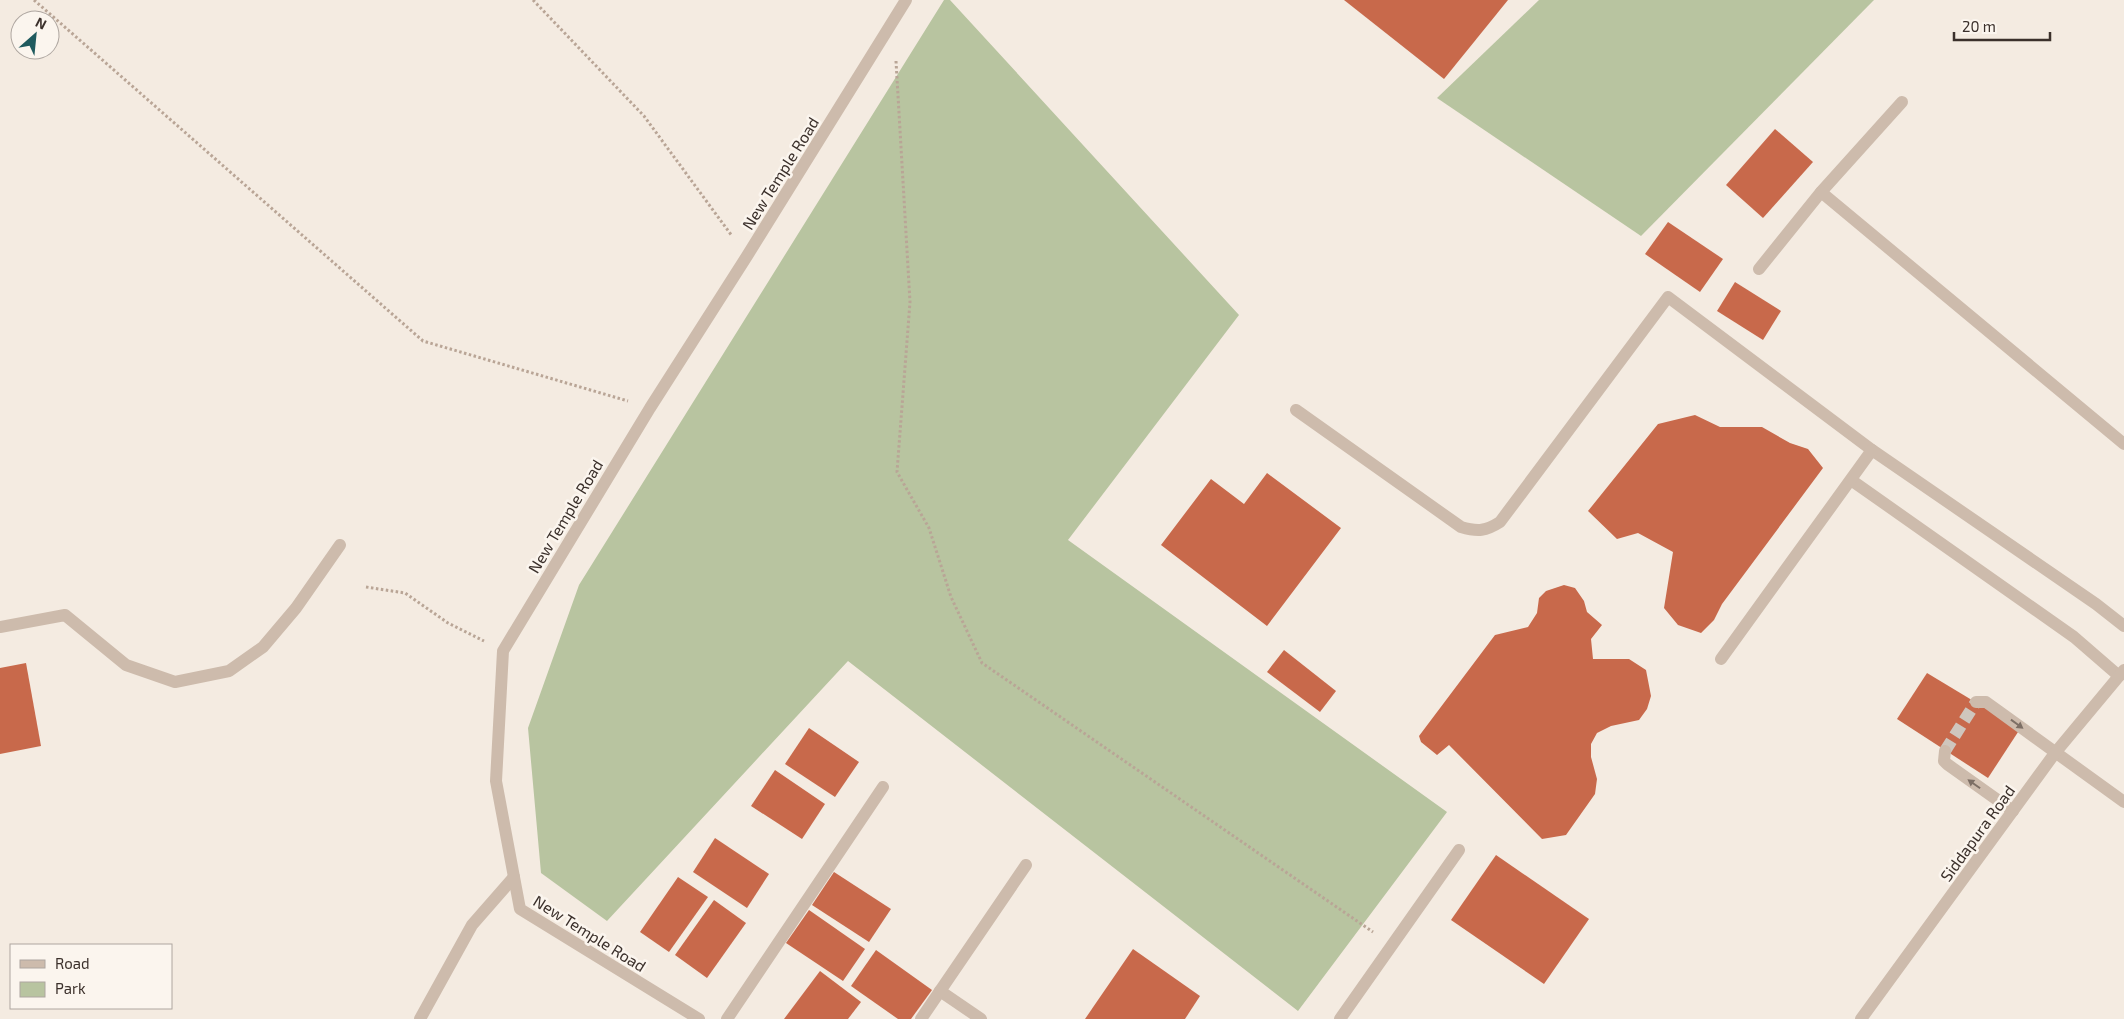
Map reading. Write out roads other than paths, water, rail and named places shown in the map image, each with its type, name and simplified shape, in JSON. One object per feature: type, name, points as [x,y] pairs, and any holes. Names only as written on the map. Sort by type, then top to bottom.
[{"type":"street","name":"New Temple Road","points":[[699,1019],[520,909],[496,781],[503,651],[650,408],[906,0]]},
{"type":"street","points":[[1759,269],[1821,192],[1902,102]]},
{"type":"street","points":[[1821,192],[2124,444]]},
{"type":"street","points":[[1296,410],[1462,527],[1474,531],[1488,530],[1500,522],[1668,297],[1872,450],[2096,604],[2124,626]]},
{"type":"street","points":[[1721,659],[1872,450]]},
{"type":"street","points":[[1851,480],[2122,673]]},
{"type":"street","points":[[0,627],[66,615],[126,665],[175,682],[229,671],[263,647],[296,608],[340,545]]},
{"type":"street","name":"Siddapura Road","points":[[1861,1019],[2055,753],[2122,673]]},
{"type":"street","points":[[1976,702],[1986,702],[2124,802]]},
{"type":"street","points":[[1944,752],[1944,761],[1947,764],[2013,811]]},
{"type":"street","points":[[727,1019],[883,786]]},
{"type":"street","points":[[1340,1019],[1459,850]]},
{"type":"street","points":[[920,1019],[1026,865]]},
{"type":"street","points":[[420,1019],[472,925],[514,877]]},
{"type":"street","points":[[940,991],[980,1019]]},
{"type":"tunnel","points":[[1945,751],[1976,702]]}]
